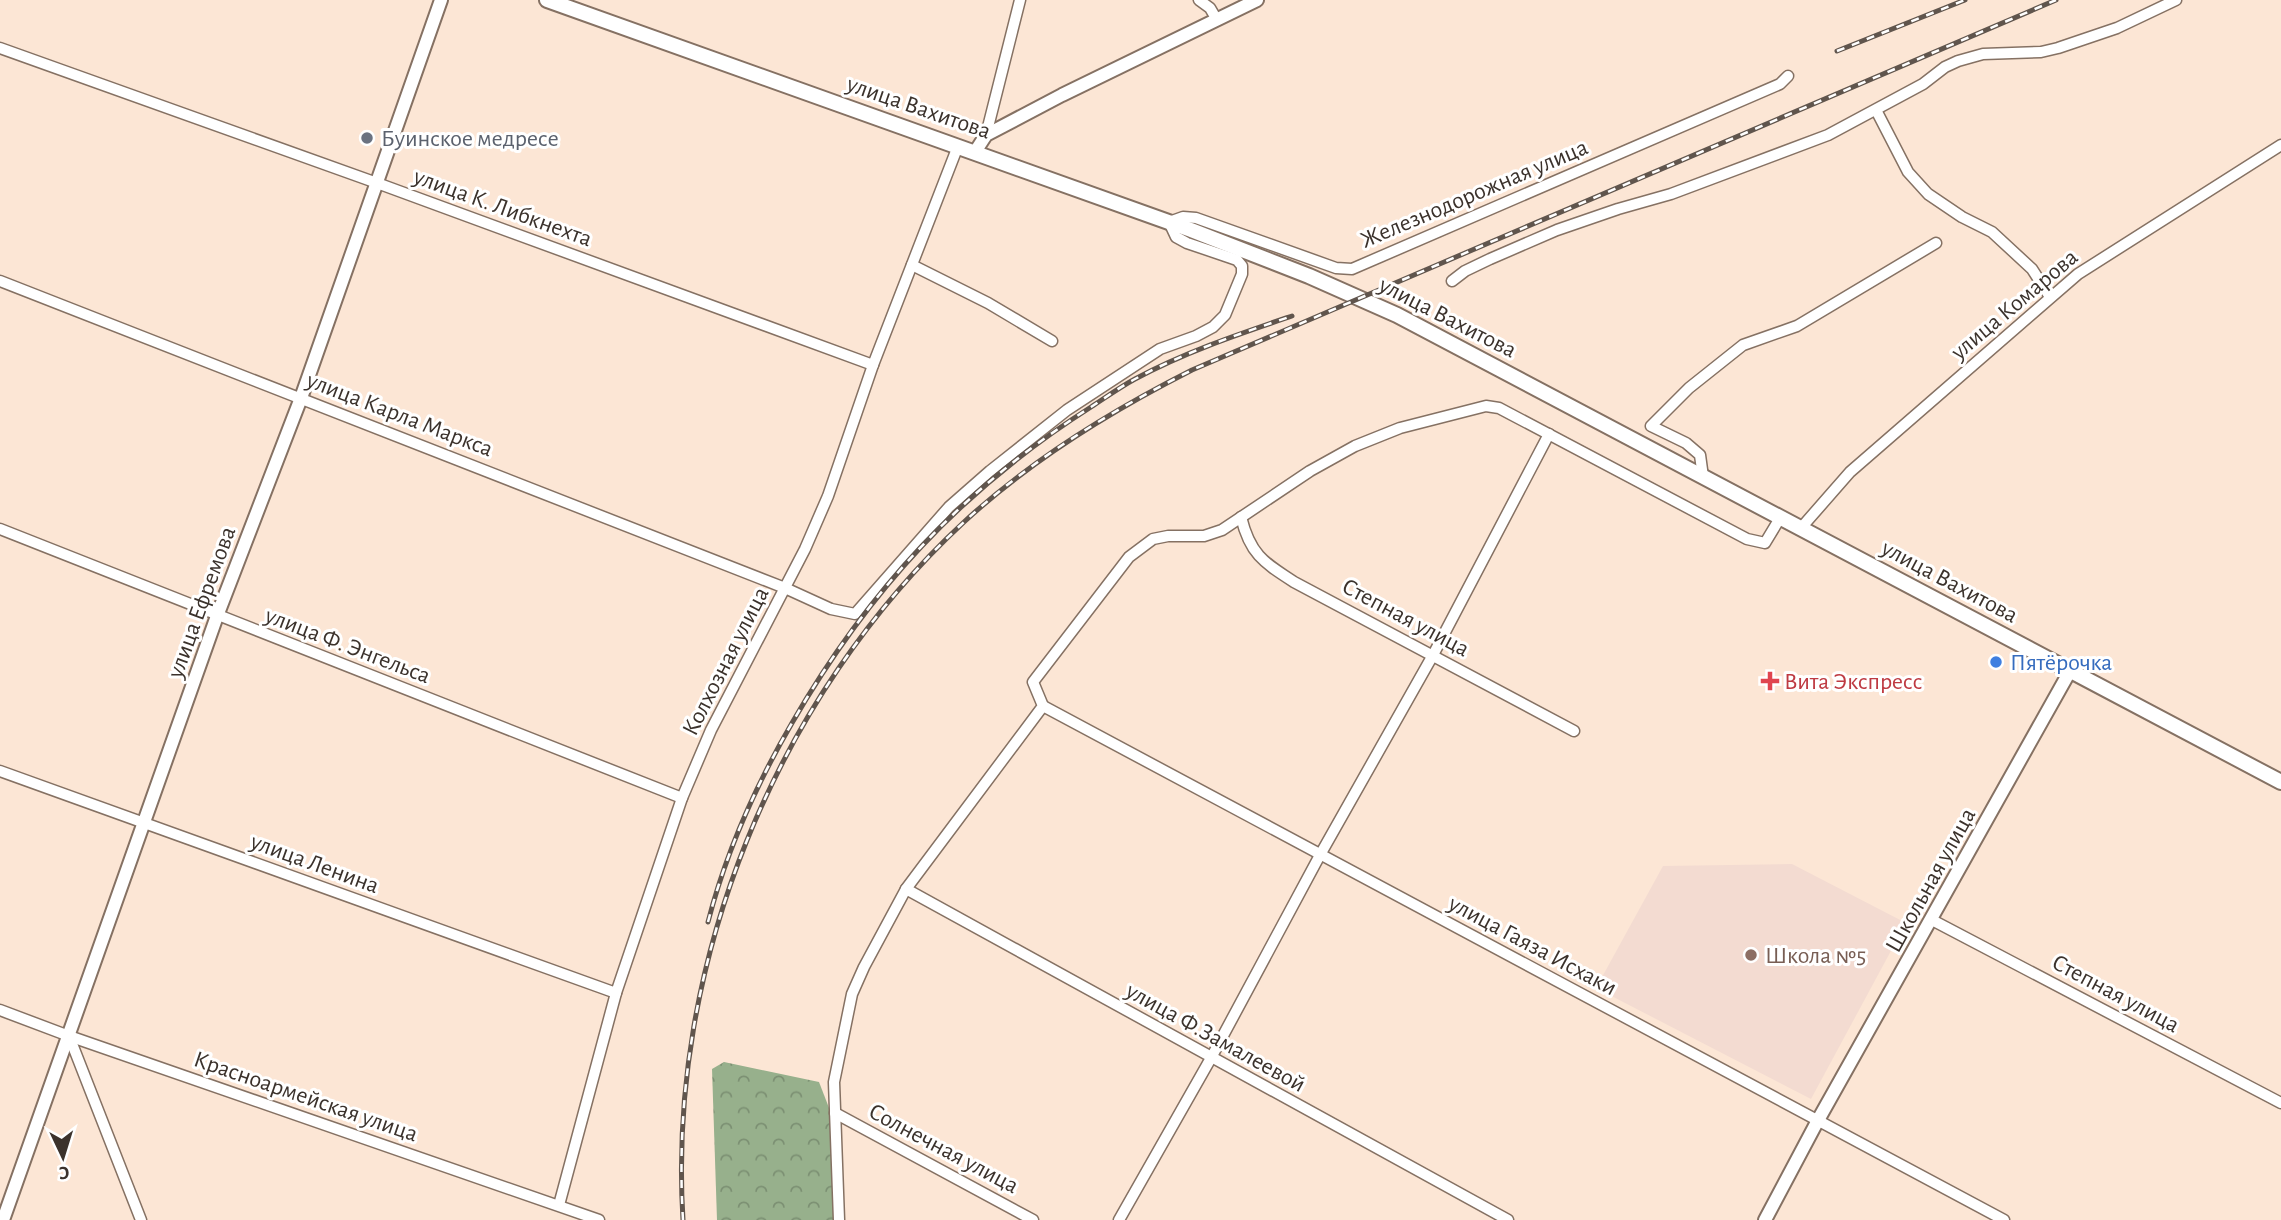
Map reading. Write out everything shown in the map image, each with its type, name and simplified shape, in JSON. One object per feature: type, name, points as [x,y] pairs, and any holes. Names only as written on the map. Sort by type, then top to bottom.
[{"type":"main road","name":"улица Вахитова","points":[[547,0],[1169,222],[1355,295],[2280,779]]},
{"type":"street","name":"улица Ефремова","points":[[3,1220],[217,616],[301,398],[441,0]]},
{"type":"street","points":[[975,152],[986,135],[1020,0]]},
{"type":"street","points":[[1199,0],[1210,8],[1217,20]]},
{"type":"street","points":[[986,135],[1257,0]]},
{"type":"street","points":[[1452,281],[1465,271],[1557,230],[1671,194],[1828,135],[1923,85],[1945,67],[1958,61],[1983,54],[2041,52],[2058,48],[2117,28],[2176,0]]},
{"type":"street","name":"улица К. Либкнехта","points":[[0,48],[873,365]]},
{"type":"street","name":"Железнодорожная улица","points":[[1169,222],[1183,217],[1196,218],[1336,268],[1352,269],[1780,84],[1788,76]]},
{"type":"street","points":[[1876,110],[1908,172],[1928,194],[1962,218],[1992,232],[2032,269],[2050,297]]},
{"type":"street","name":"улица Комарова","points":[[1801,528],[1850,472],[2078,274],[2281,145]]},
{"type":"street","name":"Колхозная улица","points":[[559,1205],[616,993],[682,798],[711,730],[785,588],[828,496],[873,365],[958,146]]},
{"type":"street","name":"улица Карла Маркса","points":[[0,281],[785,588],[831,609],[855,614],[949,507],[990,471],[1067,410],[1160,349],[1196,336],[1213,327],[1225,316],[1242,274],[1242,266],[1237,260],[1176,237],[1169,222]]},
{"type":"street","points":[[1703,477],[1700,454],[1686,443],[1651,426],[1665,411],[1743,345],[1797,326],[1936,243]]},
{"type":"street","points":[[912,265],[988,303],[1052,341]]},
{"type":"street","points":[[839,1220],[834,1082],[852,994],[906,889],[1043,706],[1033,682],[1129,557],[1153,540],[1168,536],[1204,536],[1222,530],[1310,471],[1355,446],[1400,428],[1486,406],[1499,408],[1746,539],[1765,543],[1780,518]]},
{"type":"street","points":[[1119,1220],[1433,655],[1549,434]]},
{"type":"street","name":"Степная улица","points":[[1241,517],[1246,538],[1256,553],[1294,582],[1574,731]]},
{"type":"street","name":"улица Ф. Энгельса","points":[[0,529],[682,798]]},
{"type":"street","name":"Школьная улица","points":[[1765,1220],[1817,1122],[2070,671]]},
{"type":"street","name":"улица Гаяза Исхаки","points":[[1043,706],[2004,1220]]},
{"type":"street","name":"улица Ленина","points":[[0,771],[616,993]]},
{"type":"street","name":"улица Ф.Замалеевой","points":[[906,889],[1508,1220]]},
{"type":"street","name":"Степная улица","points":[[1932,920],[2281,1103]]},
{"type":"street","name":"Красноармейская улица","points":[[0,1010],[69,1037],[599,1220]]},
{"type":"street","points":[[69,1037],[142,1220]]},
{"type":"street","name":"Солнечная улица","points":[[835,1113],[1033,1220]]},
{"type":"shaded area","name":"Школа №5","points":[[1792,864],[1906,923],[1811,1099],[1596,988],[1663,866]]},
{"type":"green space","points":[[724,1062],[819,1082],[831,1113],[834,1220],[717,1220],[712,1069]]},
{"type":"railway","points":[[1837,51],[1965,0]]},
{"type":"railway","points":[[683,1220],[683,1124],[694,1027],[715,933],[747,840],[788,752],[839,668],[897,591],[964,522],[1017,477],[1073,438],[1192,370],[2056,0]]},
{"type":"railway","points":[[708,922],[743,820],[792,723],[853,629],[922,546],[1001,472],[1044,439],[1124,385],[1193,352],[1292,316]]},
{"type":"place","name":"Буинское медресе","points":[[367,138]]},
{"type":"place","name":"Пятёрочка","points":[[1996,662]]},
{"type":"place","name":"Вита Экспресс","points":[[1770,681]]},
{"type":"place","name":"Школа №5","points":[[1751,955]]}]
